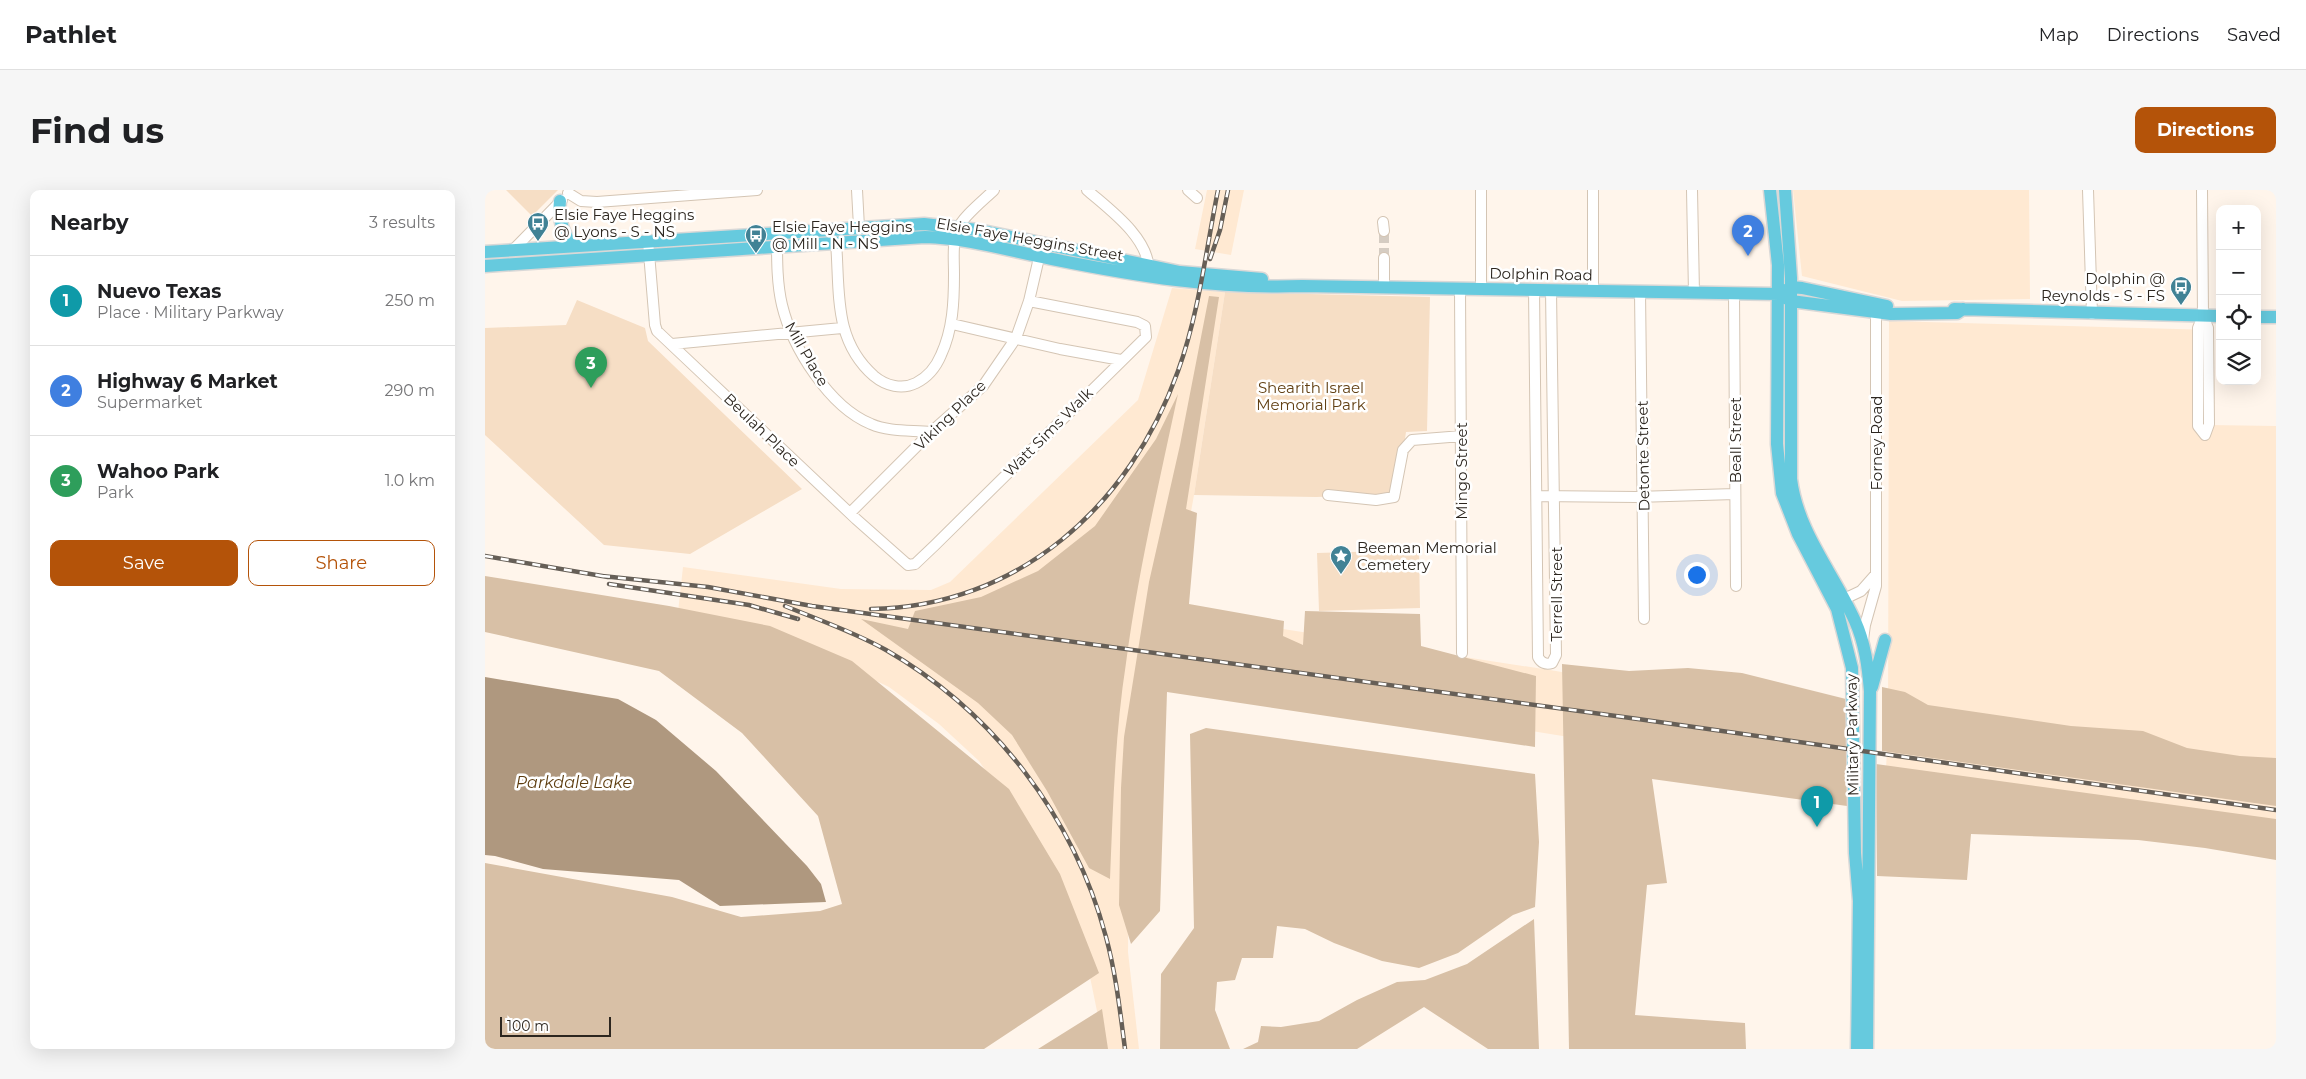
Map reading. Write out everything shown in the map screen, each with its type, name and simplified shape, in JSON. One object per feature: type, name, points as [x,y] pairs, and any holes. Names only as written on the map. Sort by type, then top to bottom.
[{"type":"main road","name":"Military Parkway","points":[[1769,190],[1777,246],[1779,294],[1777,444],[1782,492],[1798,534],[1863,641],[1870,691],[1867,1049]]},
{"type":"main road","name":"Military Parkway","points":[[1785,190],[1791,287],[1792,491],[1805,530],[1840,604],[1854,687],[1855,854],[1859,921],[1857,1049]]},
{"type":"main road","points":[[566,195],[559,211],[563,232],[573,246]]},
{"type":"main road","name":"Elsie Faye Heggins Street","points":[[485,252],[923,224],[957,233],[1149,272]]},
{"type":"main road","name":"Elsie Faye Heggins Street","points":[[485,266],[925,237],[957,233]]},
{"type":"main road","name":"Dolphin Road","points":[[1149,272],[1195,284],[1263,288],[1302,286],[1779,294]]},
{"type":"main road","points":[[1963,309],[1957,313],[1876,313],[1791,301],[1779,294],[1791,287],[1883,306],[1963,309],[2091,314],[2216,316]]},
{"type":"main road","points":[[2261,317],[2276,317]]},
{"type":"main road","points":[[1870,691],[1876,677],[1878,661],[1885,640]]},
{"type":"main road","points":[[1855,854],[1869,854]]},
{"type":"street","points":[[513,250],[566,195],[581,201],[597,202],[672,192],[757,190]]},
{"type":"street","points":[[857,190],[859,227]]},
{"type":"street","points":[[836,242],[842,328],[857,360],[885,383],[904,386],[923,379],[934,368],[944,349],[951,324],[957,233],[993,190]]},
{"type":"street","points":[[1087,190],[1114,213],[1137,239],[1149,272]]},
{"type":"street","points":[[1188,190],[1198,194]]},
{"type":"street","points":[[1481,190],[1481,289]]},
{"type":"street","points":[[1593,190],[1593,291]]},
{"type":"street","points":[[1692,190],[1694,293]]},
{"type":"street","points":[[2088,190],[2091,314]]},
{"type":"street","points":[[2202,190],[2203,316],[2208,328],[2209,424],[2205,435],[2198,426],[2198,328],[2203,316]]},
{"type":"street","name":"Mill Place","points":[[777,232],[779,292],[791,333],[819,380],[853,414],[883,428],[931,432]]},
{"type":"street","name":"Beulah Place","points":[[648,241],[657,331],[851,515]]},
{"type":"street","name":"Viking Place","points":[[851,515],[931,432],[983,386],[1016,338],[1029,301],[1041,250]]},
{"type":"street","points":[[1383,287],[1384,258]]},
{"type":"street","name":"Mingo Street","points":[[1460,288],[1462,653]]},
{"type":"street","name":"Terrell Street","points":[[1533,289],[1538,656],[1541,662],[1546,664],[1552,663],[1556,656],[1551,290]]},
{"type":"street","name":"Detonte Street","points":[[1640,292],[1644,619]]},
{"type":"street","name":"Beall Street","points":[[1734,294],[1736,586]]},
{"type":"street","name":"Watt Sims Walk","points":[[851,515],[908,565],[915,564],[1146,337],[1147,330],[1142,323],[1029,301]]},
{"type":"street","name":"Forney Road","points":[[1863,641],[1865,625],[1877,586],[1876,313]]},
{"type":"street","points":[[951,324],[1060,349],[1121,360]]},
{"type":"street","points":[[672,344],[842,328]]},
{"type":"street","points":[[1328,495],[1376,500],[1394,497],[1403,450],[1412,440],[1462,436]]},
{"type":"street","points":[[1537,496],[1643,497],[1735,494]]},
{"type":"street","points":[[1840,604],[1861,591],[1876,574]]},
{"type":"shaded area","points":[[1207,190],[1244,190],[1231,255],[1195,249]]},
{"type":"shaded area","points":[[1793,190],[2029,190],[2030,299],[1902,301],[1802,276]]},
{"type":"shaded area","points":[[1172,288],[1225,292],[1194,495],[1173,612],[1556,671],[1846,722],[1846,782],[1144,668],[1129,839],[1128,952],[1139,1049],[1102,1049],[1098,1016],[1082,938],[1026,830],[979,761],[939,724],[889,687],[834,661],[678,612],[683,567],[841,589],[931,590],[950,582],[1138,400]]},
{"type":"shaded area","points":[[1209,296],[1219,297],[1186,509],[1197,513],[1189,604],[1284,621],[1283,636],[1303,645],[1305,611],[1420,614],[1421,646],[1536,676],[1535,747],[1167,692],[1160,911],[1131,944],[1119,905],[1124,737],[1149,582],[1180,445]]},
{"type":"shaded area","points":[[1889,321],[2213,330],[2209,425],[2276,426],[2276,831],[1885,792],[1888,726]]},
{"type":"shaded area","points":[[1178,394],[1143,561],[1122,690],[1113,798],[1110,879],[1089,868],[1047,791],[1012,735],[978,703],[861,619],[908,629],[915,611],[981,597],[1038,571],[1095,526],[1156,439]]},
{"type":"shaded area","points":[[485,576],[669,606],[770,626],[852,661],[1009,789],[1060,874],[1099,973],[984,1049],[485,1049],[485,863],[672,897],[741,917],[820,911],[842,904],[818,816],[742,733],[659,671],[485,632]]},
{"type":"shaded area","points":[[1562,664],[1629,671],[1688,668],[1742,673],[1846,699],[1847,806],[1652,779],[1667,883],[1647,885],[1635,1015],[1745,1023],[1746,1049],[1569,1049]]},
{"type":"shaded area","points":[[1882,687],[1905,692],[1928,705],[2071,726],[2143,731],[2187,748],[2240,756],[2276,758],[2276,806],[1882,751]]},
{"type":"shaded area","points":[[1206,728],[1535,774],[1539,842],[1535,907],[1513,915],[1458,953],[1419,968],[1382,961],[1334,943],[1305,929],[1277,926],[1273,958],[1242,958],[1235,980],[1217,982],[1215,1010],[1230,1049],[1160,1049],[1161,974],[1194,928],[1190,734]]},
{"type":"shaded area","points":[[1876,764],[2276,819],[2276,860],[2205,848],[2138,840],[1971,834],[1967,880],[1877,876]]},
{"type":"shaded area","points":[[1534,919],[1539,1049],[1488,1049],[1424,1007],[1357,1049],[1243,1049],[1258,1042],[1261,1026],[1281,1027],[1319,1021],[1357,1000],[1397,982],[1425,980],[1467,964]]},
{"type":"shaded area","points":[[1102,1009],[1108,1049],[1038,1049]]},
{"type":"green space","points":[[506,190],[558,190],[532,216]]},
{"type":"green space","name":"Shearith Israel Memorial Park","points":[[1225,292],[1430,297],[1427,431],[1406,432],[1397,494],[1316,497],[1194,495]]},
{"type":"green space","points":[[577,300],[645,328],[648,341],[802,489],[690,554],[604,545],[485,435],[485,328],[566,325]]},
{"type":"green space","points":[[1419,550],[1420,608],[1319,611],[1317,553]]},
{"type":"water","name":"Parkdale Lake","points":[[485,677],[618,699],[656,720],[716,771],[807,866],[821,884],[826,902],[720,906],[679,880],[543,869],[485,855]]},
{"type":"tunnel","points":[[1384,231],[1384,258]]},
{"type":"railway","points":[[871,609],[924,604],[974,590],[1020,568],[1062,540],[1099,505],[1130,465],[1157,420],[1178,371],[1197,304],[1218,190]]},
{"type":"railway","points":[[1210,259],[1220,230],[1228,190]]},
{"type":"railway","points":[[485,556],[608,577]]},
{"type":"railway","points":[[602,576],[708,587],[812,606],[1638,719],[2276,810]]},
{"type":"railway","points":[[609,584],[749,605],[798,619]]},
{"type":"railway","points":[[785,606],[874,644],[925,675],[961,704],[995,736],[1025,772],[1051,810],[1073,850],[1092,893],[1106,937],[1112,965],[1125,1049]]},
{"type":"place","name":"Elsie Faye Heggins @ Lyons - S - NS","points":[[538,242]]},
{"type":"place","name":"Elsie Faye Heggins @ Mill - N - NS","points":[[756,254]]},
{"type":"place","name":"Highway 6 Market","points":[[1748,256]]},
{"type":"place","name":"Dolphin @ Reynolds - S - FS","points":[[2181,306]]},
{"type":"place","name":"Wahoo Park","points":[[591,388]]},
{"type":"place","name":"Beeman Memorial Cemetery","points":[[1341,575]]},
{"type":"place","name":"Nuevo Texas","points":[[1817,827]]}]
